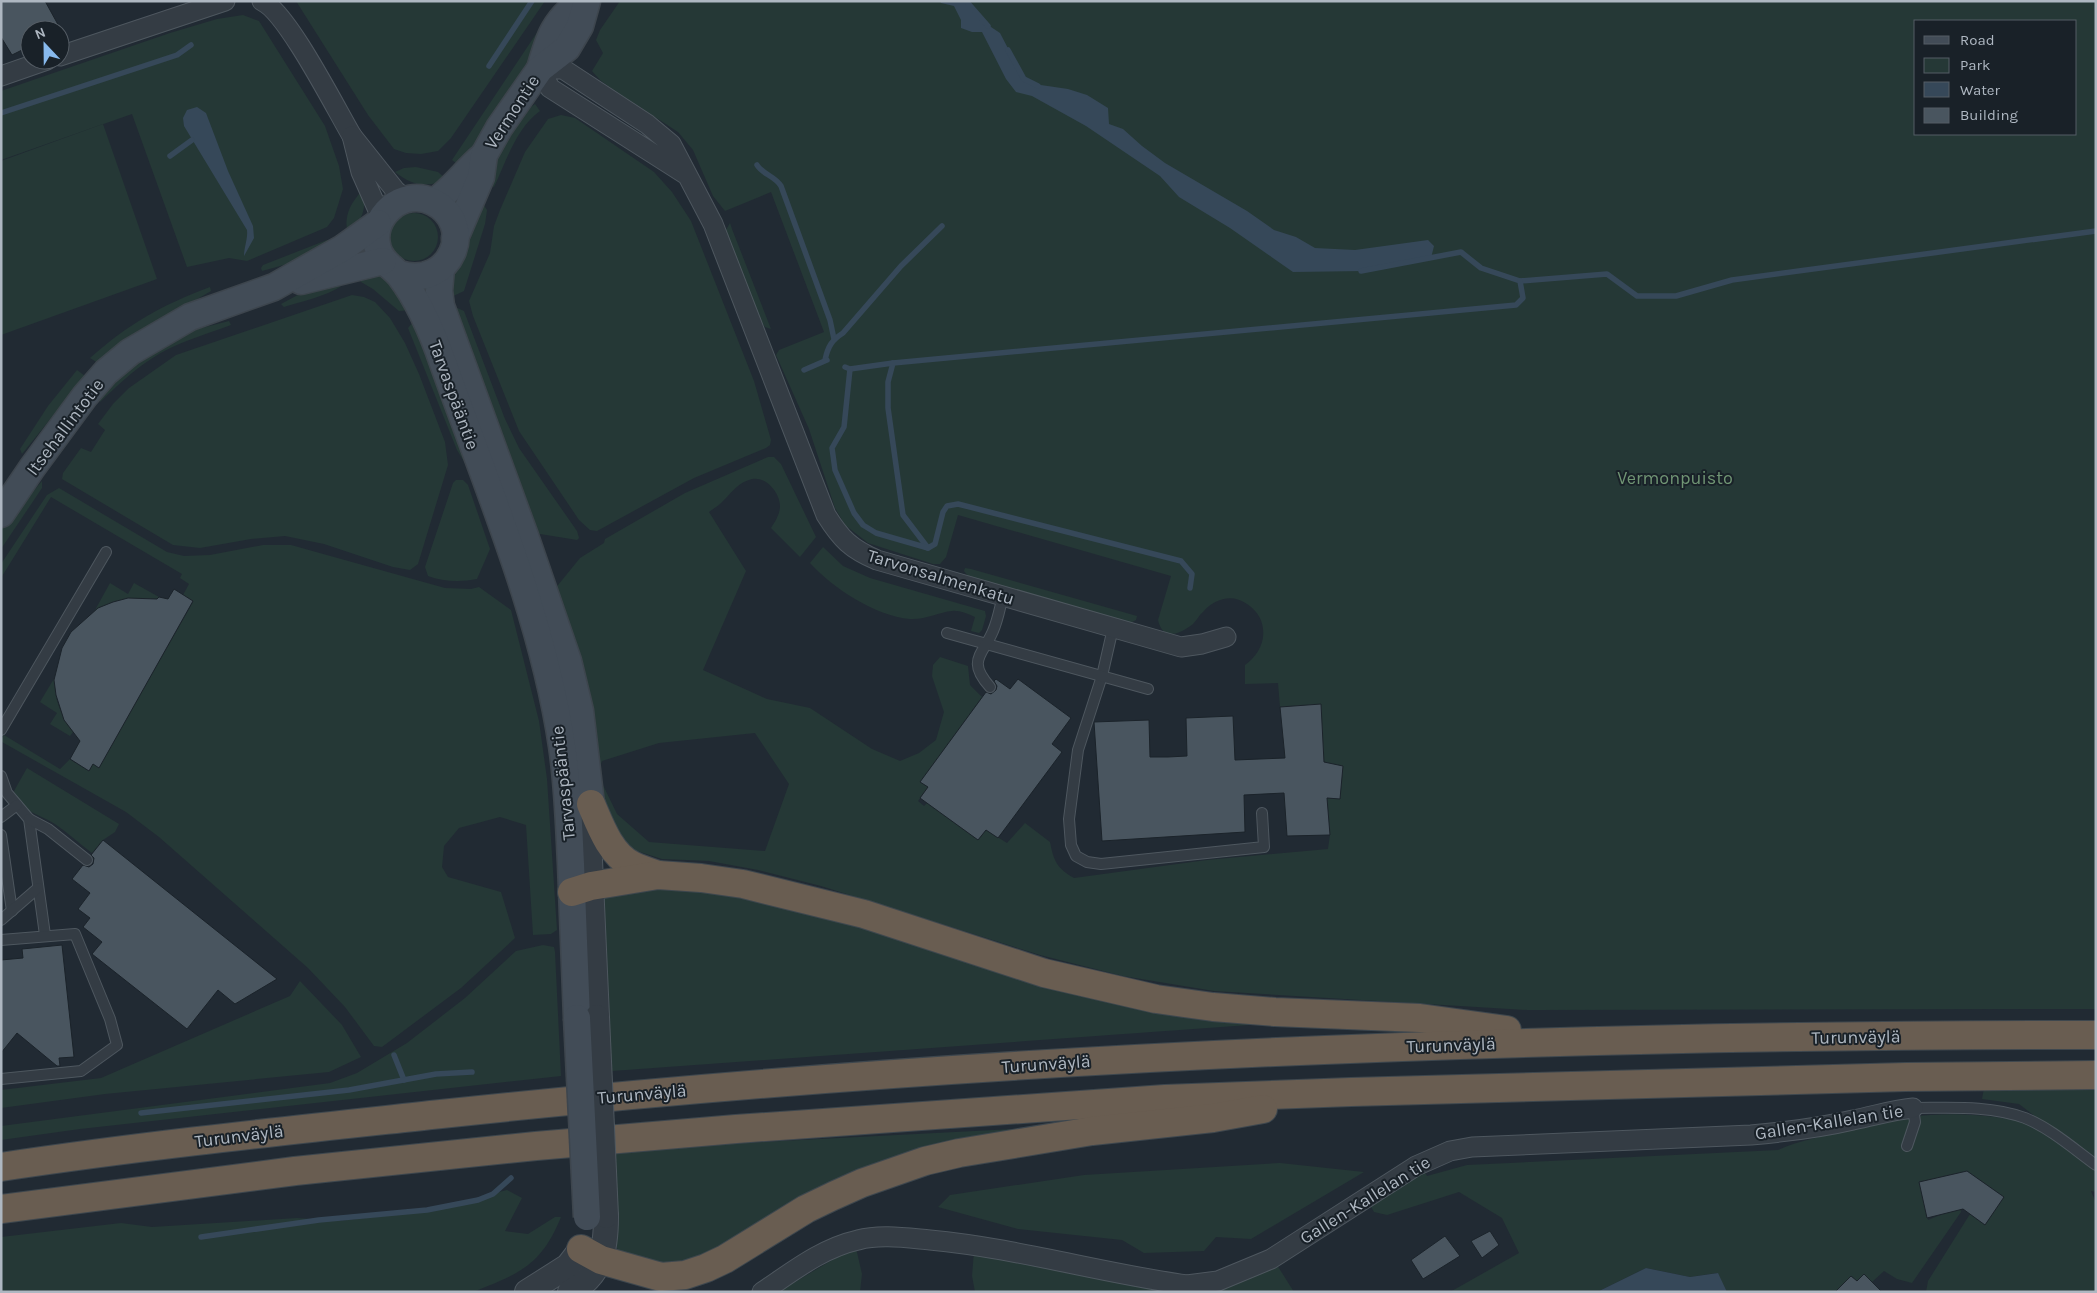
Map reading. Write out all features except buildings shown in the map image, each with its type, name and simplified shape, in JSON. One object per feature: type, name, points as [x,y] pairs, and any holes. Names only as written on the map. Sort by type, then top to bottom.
[{"type":"highway","points":[[591,804],[606,838],[616,851],[630,864],[658,875]]},
{"type":"highway","points":[[582,889],[658,875],[701,878],[743,884],[864,914],[1044,973],[1156,999],[1213,1007],[1275,1012],[1420,1018],[1581,1040]]},
{"type":"highway","name":"Turunväylä","points":[[1,1167],[76,1156],[296,1130],[734,1085],[1179,1056],[1581,1040],[2096,1034]]},
{"type":"highway","points":[[1,1209],[294,1171],[536,1146],[736,1129],[1165,1099],[1906,1077],[2096,1075]]},
{"type":"highway","points":[[591,1254],[661,1277],[685,1275],[725,1259],[806,1209],[862,1183],[925,1161],[959,1153],[1092,1131],[1213,1118],[1351,1092]]},
{"type":"main road","name":"Vermontie","points":[[540,69],[549,37],[566,12],[581,1]]},
{"type":"main road","name":"Vermontie","points":[[455,238],[480,177],[484,155],[499,128],[540,69],[567,48],[580,26],[587,1]]},
{"type":"main road","name":"Vermontie","points":[[434,202],[452,188],[468,169],[484,155]]},
{"type":"main road","points":[[415,198],[434,202],[450,217],[454,227],[454,249],[441,268],[432,274],[410,277],[391,267],[376,242],[380,220],[391,206],[405,199],[415,198]]},
{"type":"main road","name":"Itsehallintotie","points":[[274,287],[342,248],[380,220]]},
{"type":"main road","name":"Itsehallintotie","points":[[1,514],[60,429],[106,372],[130,352],[190,317],[274,287],[391,267]]},
{"type":"main road","name":"Tarvaspääntie","points":[[391,267],[436,343],[516,539]]},
{"type":"main road","name":"Tarvaspääntie","points":[[441,268],[439,292],[441,306],[516,539],[537,601],[568,661],[580,711],[591,804]]},
{"type":"main road","name":"Tarvaspääntie","points":[[537,601],[544,662],[562,746],[568,803],[582,889],[596,1216],[587,1233],[591,1254]]},
{"type":"street","points":[[70,52],[167,10],[224,1]]},
{"type":"street","points":[[262,1],[277,13],[304,51],[352,136],[395,190],[405,199]]},
{"type":"street","points":[[1,76],[20,69]]},
{"type":"street","name":"Tarvonsalmenkatu","points":[[540,69],[563,69],[660,134],[671,144],[685,174],[713,224],[826,515],[848,545],[877,560],[1181,647],[1202,644],[1226,637]]},
{"type":"street","points":[[352,136],[361,172],[380,220]]},
{"type":"street","name":"Tarvaspääntie","points":[[582,889],[591,804]]},
{"type":"street","name":"Gallen-Kallelan tie","points":[[762,1292],[822,1253],[841,1245],[859,1239],[895,1237],[963,1243],[1187,1285],[1218,1281],[1271,1260],[1416,1166],[1450,1151],[1472,1147],[1750,1135],[1792,1131],[1854,1120],[1885,1111],[1913,1108]]},
{"type":"street","name":"Tarvaspääntie","points":[[527,1292],[591,1254],[592,1274],[581,1285],[570,1292]]},
{"type":"lane","points":[[1,730],[106,552]]},
{"type":"lane","points":[[990,687],[984,681],[978,662],[980,652],[993,631],[1003,596]]},
{"type":"lane","points":[[1113,628],[1102,676],[1086,721],[1076,760],[1069,818],[1071,844],[1076,856],[1087,862],[1101,864],[1264,847],[1262,813]]},
{"type":"lane","points":[[947,633],[1148,689]]},
{"type":"lane","points":[[1,776],[7,793],[29,820],[48,829],[87,860]]},
{"type":"lane","points":[[1,817],[16,805]]},
{"type":"lane","points":[[29,820],[45,935]]},
{"type":"lane","points":[[1,834],[12,911]]},
{"type":"lane","points":[[1,920],[38,888]]},
{"type":"lane","points":[[1,940],[75,934],[110,1019],[117,1045],[81,1071],[1,1079]]},
{"type":"lane","points":[[1907,1146],[1915,1122],[1913,1108]]},
{"type":"lane","name":"Gallen-Kallelan tie","points":[[1913,1108],[2003,1111],[2026,1119],[2049,1132],[2096,1165]]},
{"type":"green space","points":[[296,1],[545,1],[451,138],[438,151],[421,154],[406,153],[394,149],[368,115]]},
{"type":"green space","name":"Vermonpuisto","points":[[620,1],[2096,1],[2096,1009],[1528,1010],[1214,991],[1123,976],[1040,955],[821,886],[758,870],[709,861],[662,859],[634,850],[617,833],[605,807],[601,781],[617,814],[649,842],[765,851],[789,784],[755,733],[659,743],[602,761],[598,771],[554,590],[580,558],[604,543],[605,539],[685,493],[768,457],[774,457],[781,464],[816,537],[800,557],[771,528],[776,521],[780,506],[775,491],[762,480],[747,480],[709,512],[746,571],[703,670],[767,699],[810,708],[872,749],[900,761],[919,753],[936,740],[944,712],[932,676],[933,665],[940,657],[968,666],[970,685],[982,697],[921,782],[928,787],[918,801],[924,806],[927,803],[978,840],[986,830],[1007,843],[1025,823],[1050,842],[1057,864],[1074,878],[1207,860],[1328,849],[1330,835],[1327,798],[1340,799],[1343,767],[1324,762],[1280,707],[1278,683],[1245,684],[1245,665],[1259,650],[1263,635],[1258,615],[1250,606],[1241,601],[1229,598],[1218,601],[1207,607],[1188,628],[1178,633],[1168,634],[1160,627],[1158,620],[1171,576],[958,515],[946,557],[940,564],[933,564],[868,543],[845,525],[835,508],[809,429],[776,355],[779,350],[824,332],[771,192],[725,211],[713,196],[693,150],[678,132],[612,89],[592,71],[603,53],[596,40],[600,30]]},
{"type":"green space","points":[[243,15],[259,21],[325,126],[339,166],[343,189],[334,218],[327,227],[247,261],[229,258],[187,267],[132,114],[1,160],[1,91],[62,70],[70,70],[70,67],[217,19]]},
{"type":"green space","points":[[540,28],[547,32],[460,166],[452,160]]},
{"type":"green space","points":[[535,104],[540,111],[518,136],[494,187],[486,183],[512,129],[526,111]]},
{"type":"green space","points":[[561,115],[575,118],[654,172],[672,192],[691,221],[754,381],[771,440],[770,445],[766,448],[694,478],[597,531],[590,530],[579,520],[519,431],[473,316],[469,301],[490,253],[494,226],[500,210],[525,152],[548,119]]},
{"type":"green space","points":[[103,124],[157,279],[1,335],[1,161]]},
{"type":"green space","points":[[416,167],[438,172],[446,179],[426,185],[413,183],[395,172],[404,168]]},
{"type":"green space","points":[[363,190],[364,209],[357,224],[348,234],[347,215],[355,199]]},
{"type":"green space","points":[[483,204],[487,210],[485,224],[464,291],[447,299],[448,287],[455,262]]},
{"type":"green space","points":[[414,213],[423,215],[431,220],[436,228],[438,237],[436,246],[431,254],[423,259],[414,261],[405,259],[397,254],[392,246],[390,237],[392,228],[397,220],[405,215]]},
{"type":"green space","points":[[730,223],[771,329],[765,327],[762,323],[726,230]]},
{"type":"green space","points":[[327,240],[332,240],[313,257],[262,271],[263,265]]},
{"type":"green space","points":[[358,272],[382,274],[412,310],[399,311],[373,289],[361,282]]},
{"type":"green space","points":[[346,280],[343,285],[328,293],[284,307],[281,304],[307,290]]},
{"type":"green space","points":[[210,287],[211,291],[139,333],[98,363],[90,358],[146,316]]},
{"type":"green space","points":[[352,295],[364,297],[375,302],[390,318],[405,343],[419,374],[445,442],[448,465],[418,564],[410,570],[393,567],[324,544],[285,536],[251,539],[200,548],[173,545],[62,479],[63,473],[81,448],[91,452],[105,430],[98,424],[113,404],[129,388],[176,355]]},
{"type":"green space","points":[[455,307],[464,311],[505,419],[519,448],[577,531],[579,538],[577,540],[534,533]]},
{"type":"green space","points":[[229,321],[231,325],[160,353],[131,374],[100,402],[96,393],[174,335]]},
{"type":"green space","points":[[414,321],[473,476],[457,450],[408,328]]},
{"type":"green space","points":[[77,370],[85,376],[22,454],[20,449],[48,406]]},
{"type":"green space","points":[[456,480],[463,480],[468,485],[490,549],[477,579],[459,581],[440,579],[428,576],[425,567],[453,483]]},
{"type":"green space","points":[[42,481],[42,488],[1,549],[1,530]]},
{"type":"green space","points":[[59,488],[167,552],[184,556],[210,555],[263,545],[291,545],[445,588],[471,589],[479,587],[511,610],[539,721],[547,779],[557,930],[551,934],[533,935],[526,825],[500,817],[459,828],[444,846],[442,867],[448,877],[501,892],[515,938],[461,988],[382,1047],[374,1046],[345,1007],[308,968],[159,837],[126,812],[2,742],[4,735],[60,769],[70,759],[89,771],[93,764],[99,767],[193,602],[183,595],[189,584],[180,578],[182,574],[51,497],[1,578],[1,564],[47,495]]},
{"type":"green space","points":[[823,547],[843,566],[870,578],[985,611],[986,616],[982,630],[979,633],[971,631],[975,617],[961,612],[947,612],[910,619],[897,617],[869,607],[830,582],[810,563]]},
{"type":"green space","points":[[965,568],[1137,616],[1136,620],[1130,623],[1123,622],[968,576],[964,571]]},
{"type":"green space","points":[[110,583],[128,594],[134,583],[159,597],[157,599],[141,598],[116,601],[94,612]]},
{"type":"green space","points":[[55,677],[55,692],[59,706],[73,732],[70,736],[50,724],[57,713],[40,702]]},
{"type":"green space","points":[[27,768],[119,824],[115,832],[103,840],[92,853],[55,824],[25,808],[16,798],[14,791]]},
{"type":"green space","points":[[604,888],[705,889],[1263,1024],[612,1071],[599,891]]},
{"type":"green space","points":[[543,945],[554,947],[555,952],[561,1076],[80,1129],[1,1140],[1,1126],[330,1083],[357,1073],[407,1043],[465,998],[516,951]]},
{"type":"green space","points":[[300,981],[342,1025],[361,1057],[329,1072],[105,1094],[1,1108],[1,1090],[101,1078],[290,996]]},
{"type":"green space","points":[[1984,1088],[2096,1088],[2096,1192],[2091,1191],[2096,1203],[2096,1292],[1926,1292],[1928,1281],[1970,1214],[1985,1225],[2004,1197],[1967,1171],[1919,1182],[1928,1220],[1960,1207],[1961,1212],[1912,1283],[1897,1279],[1884,1271],[1872,1282],[1864,1274],[1857,1281],[1851,1276],[1835,1292],[1727,1292],[1717,1273],[1690,1277],[1646,1268],[1597,1292],[1450,1292],[1519,1253],[1502,1218],[1459,1192],[1387,1215],[1374,1212],[1369,1203],[1422,1168],[1427,1176],[1467,1165],[1778,1150],[1821,1137],[1899,1119],[1946,1114],[1990,1116],[2049,1127],[2019,1104],[1982,1099]]},
{"type":"green space","points":[[1030,1128],[708,1256],[666,1265],[619,1252],[617,1248],[616,1153],[726,1144]]},
{"type":"green space","points":[[1280,1163],[1364,1172],[1251,1239],[1216,1237],[1204,1251],[1144,1253],[1122,1240],[1018,1229],[938,1207],[950,1195],[1084,1175]]},
{"type":"green space","points":[[507,1190],[522,1198],[505,1231],[528,1234],[555,1217],[561,1217],[545,1247],[527,1266],[504,1279],[473,1292],[1,1292],[1,1237],[121,1223],[152,1227],[297,1218],[338,1221],[421,1212]]},
{"type":"green space","points":[[856,1248],[862,1274],[860,1292],[778,1292],[834,1259]]},
{"type":"green space","points":[[974,1251],[1202,1292],[975,1292],[972,1276]]},
{"type":"green space","points":[[1277,1265],[1294,1292],[1211,1292]]},
{"type":"water","points":[[940,1],[966,1],[985,23],[1000,33],[1024,79],[1034,84],[1068,89],[1087,95],[1108,108],[1109,124],[1123,129],[1165,163],[1247,211],[1274,230],[1296,237],[1315,248],[1355,250],[1428,240],[1434,246],[1431,258],[1364,271],[1293,272],[1230,228],[1179,197],[1160,176],[1086,126],[1032,96],[1016,92],[1006,79],[982,32],[972,32],[961,28],[961,20],[954,6],[941,3]]},
{"type":"water","points":[[197,107],[206,113],[228,171],[253,226],[254,238],[244,256],[247,230],[184,126],[183,118],[187,110]]},
{"type":"water","points":[[1646,1268],[1690,1277],[1718,1273],[1727,1292],[1597,1292]]},
{"type":"waterway","points":[[489,66],[532,1]]},
{"type":"waterway","points":[[966,1],[988,26]]},
{"type":"waterway","points":[[1,113],[177,55],[191,45]]},
{"type":"waterway","points":[[1008,50],[1024,79],[1038,86]]},
{"type":"waterway","points":[[170,156],[192,140]]},
{"type":"waterway","points":[[757,165],[781,186],[830,320],[834,339]]},
{"type":"waterway","points":[[825,360],[833,341],[843,333],[901,266],[942,226]]},
{"type":"waterway","points":[[1361,271],[1461,252],[1481,268],[1520,281],[1607,274],[1637,296],[1676,296],[1732,280],[2096,231]]},
{"type":"waterway","points":[[845,367],[850,369],[893,363],[1516,305],[1523,298],[1520,281]]},
{"type":"waterway","points":[[804,370],[827,360]]},
{"type":"waterway","points":[[893,363],[888,382],[888,408],[903,515],[928,548]]},
{"type":"waterway","points":[[850,369],[844,427],[832,448],[835,470],[854,513],[863,525],[876,533],[928,548],[935,544],[943,512],[947,506],[958,504],[1181,561],[1192,574],[1190,588]]},
{"type":"waterway","points":[[394,1055],[404,1080]]},
{"type":"waterway","points":[[141,1113],[349,1090],[436,1074],[472,1072]]},
{"type":"waterway","points":[[201,1237],[319,1220],[427,1210],[478,1200],[493,1194],[511,1178]]}]
